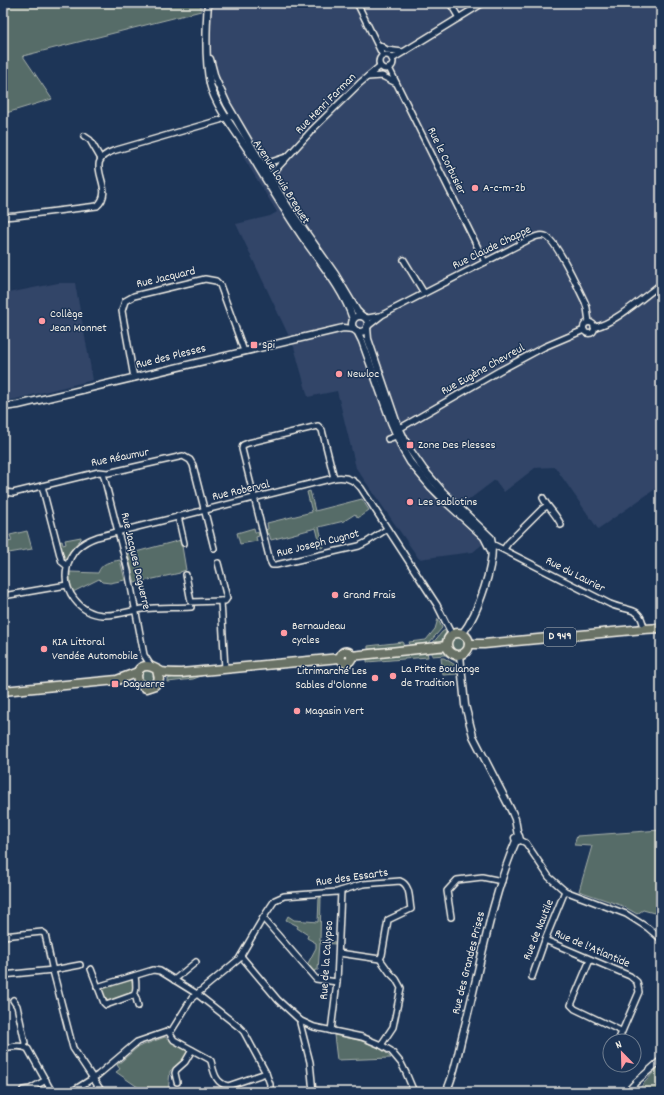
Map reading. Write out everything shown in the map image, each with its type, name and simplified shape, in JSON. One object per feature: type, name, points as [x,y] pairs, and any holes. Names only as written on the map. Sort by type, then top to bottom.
[{"type":"main road","name":"D 949","points":[[469,644],[484,644],[661,628]]},
{"type":"main road","points":[[456,633],[462,634],[466,637],[469,644],[466,651],[460,655],[453,654],[447,646],[447,641],[456,633]]},
{"type":"main road","points":[[117,680],[146,666],[166,673],[181,673],[340,658],[341,654],[346,652],[351,656],[447,646]]},
{"type":"main road","points":[[154,668],[159,676],[158,682]]},
{"type":"main road","points":[[139,684],[137,678],[140,670]]},
{"type":"main road","points":[[3,692],[117,680],[139,684],[143,687],[149,688],[158,682],[181,673]]},
{"type":"street","name":"Avenue Louis Breguet","points":[[208,3],[207,59],[210,84],[215,96],[227,118],[341,284],[357,311],[363,316]]},
{"type":"street","points":[[357,3],[383,56]]},
{"type":"street","points":[[450,3],[459,18]]},
{"type":"street","points":[[392,59],[482,3]]},
{"type":"street","points":[[658,3],[661,9]]},
{"type":"street","points":[[376,42],[387,50],[403,52]]},
{"type":"street","name":"Avenue Louis Breguet","points":[[207,50],[217,83],[260,165]]},
{"type":"street","points":[[383,56],[389,56],[392,59],[393,64],[389,68],[384,69],[380,66],[379,60],[383,56]]},
{"type":"street","name":"Rue Henri Farman","points":[[268,178],[366,78],[380,66]]},
{"type":"street","name":"Rue le Corbusier","points":[[389,68],[485,262]]},
{"type":"street","points":[[366,78],[382,76],[397,83]]},
{"type":"street","points":[[3,217],[97,206],[104,194],[98,164],[107,153],[227,118],[233,114]]},
{"type":"street","points":[[84,136],[90,140],[101,159]]},
{"type":"street","name":"Rue Henri Farman","points":[[260,165],[287,157]]},
{"type":"street","name":"Avenue Louis Breguet","points":[[268,178],[284,210],[337,287],[349,308],[353,320]]},
{"type":"street","name":"Rue Claude Chappe","points":[[367,327],[382,315],[530,239],[539,236],[545,236],[558,248],[585,302],[589,322]]},
{"type":"street","points":[[404,260],[424,294]]},
{"type":"street","name":"Rue Jacquard","points":[[134,378],[122,311],[125,301],[134,296],[205,279],[216,281],[220,285],[244,351]]},
{"type":"street","points":[[594,327],[605,325],[661,284]]},
{"type":"street","name":"Rue Claude Chappe","points":[[363,316],[368,318],[382,315]]},
{"type":"street","points":[[396,432],[368,339],[367,320],[363,316],[357,316],[353,320],[352,325],[362,341],[396,432],[403,450],[420,474],[439,496],[491,544],[489,572],[472,618],[462,634]]},
{"type":"street","name":"Rue des Plesses","points":[[335,330],[353,320]]},
{"type":"street","points":[[589,322],[593,324],[594,327],[594,331],[590,333],[587,333],[584,330],[585,325],[589,322]]},
{"type":"street","points":[[355,330],[362,332],[367,327]]},
{"type":"street","name":"Rue des Plesses","points":[[3,407],[134,378],[343,328],[355,330]]},
{"type":"street","name":"Rue Eugène Chevreul","points":[[388,439],[396,432],[498,371],[544,347],[584,330]]},
{"type":"street","name":"Rue des Plesses","points":[[3,410],[12,406]]},
{"type":"street","points":[[254,498],[242,449],[243,445],[294,431],[316,426],[321,428],[334,478]]},
{"type":"street","name":"Rue Réaumur","points":[[3,492],[13,493],[99,472],[103,473],[183,456],[190,460],[192,465],[203,510]]},
{"type":"street","name":"Rue Jacques Daguerre","points":[[103,473],[136,610],[144,655]]},
{"type":"street","name":"Rue Roberval","points":[[67,566],[72,555],[83,544],[92,539],[178,516],[334,478],[344,477],[357,483],[437,605],[452,635]]},
{"type":"street","points":[[42,486],[61,559],[67,566],[67,586],[71,596],[78,604],[94,614],[111,615],[136,610],[191,607]]},
{"type":"street","name":"Rue Joseph Cugnot","points":[[254,498],[270,561],[274,566],[359,546],[387,529]]},
{"type":"street","points":[[543,498],[547,506],[559,520],[560,526]]},
{"type":"street","points":[[504,549],[508,543],[542,509],[547,506]]},
{"type":"street","points":[[203,510],[214,548]]},
{"type":"street","points":[[178,516],[184,543]]},
{"type":"street","name":"Rue du Laurier","points":[[491,544],[504,549],[616,607],[636,612],[642,617],[644,629]]},
{"type":"street","points":[[186,575],[191,602],[225,601],[227,598],[218,563]]},
{"type":"street","points":[[3,596],[67,586]]},
{"type":"street","points":[[221,601],[225,669]]},
{"type":"street","points":[[144,655],[154,668]]},
{"type":"street","points":[[140,670],[144,655]]},
{"type":"street","points":[[460,655],[465,705],[473,736],[512,812],[518,839],[526,843],[549,877],[565,891],[626,914],[648,928],[661,939]]},
{"type":"street","name":"Rue des Grandes Prises","points":[[446,1092],[464,1031],[506,864],[518,839]]},
{"type":"street","points":[[451,917],[448,891],[458,880],[482,877],[502,881]]},
{"type":"street","name":"Rue des Essarts","points":[[168,1031],[174,1028],[192,998],[241,956],[275,900],[284,896],[337,892],[362,884],[400,881],[404,883],[408,887],[411,909],[388,920],[380,959]]},
{"type":"street","name":"Rue de la Calypso","points":[[331,1031],[337,982],[341,891]]},
{"type":"street","name":"Rue de Nautile","points":[[532,977],[565,891]]},
{"type":"street","points":[[263,918],[316,979],[337,982]]},
{"type":"street","points":[[3,936],[42,932],[45,934],[74,1051],[102,1092]]},
{"type":"street","name":"Rue de l'Atlantide","points":[[545,940],[630,976],[637,982],[639,992],[620,1033]]},
{"type":"street","points":[[339,953],[380,959],[390,973],[396,978],[401,988],[393,1027],[381,1045]]},
{"type":"street","points":[[241,956],[278,1000],[301,1021],[314,1027],[352,1034],[381,1045],[398,1059],[406,1072],[414,1092]]},
{"type":"street","points":[[590,960],[571,1005],[575,1009],[621,1030]]},
{"type":"street","points":[[174,980],[196,962]]},
{"type":"street","points":[[3,975],[53,970],[80,965]]},
{"type":"street","points":[[91,969],[97,987],[106,1005],[134,995]]},
{"type":"street","points":[[97,987],[157,970],[174,980],[197,994],[244,1032],[266,1073],[270,1084],[270,1092]]},
{"type":"street","points":[[135,976],[136,981],[134,995],[138,1006]]},
{"type":"street","points":[[13,1000],[19,1013],[26,1043],[24,1047]]},
{"type":"street","points":[[301,1021],[300,1024],[310,1062],[313,1092]]},
{"type":"street","points":[[71,1092],[93,1078],[137,1042],[168,1031],[174,1040],[211,1061],[216,1078],[225,1085],[228,1086],[266,1073]]},
{"type":"street","points":[[3,1048],[24,1047],[28,1049],[52,1092]]},
{"type":"street","points":[[177,1082],[175,1073],[176,1070],[185,1062],[192,1050]]},
{"type":"street","points":[[627,1092],[661,1060]]},
{"type":"street","points":[[22,1090],[30,1089],[46,1080]]},
{"type":"shaded area","points":[[210,3],[661,3],[661,485],[598,529],[555,467],[535,468],[504,492],[495,480],[462,505],[494,535],[473,552],[419,559],[356,468],[337,391],[308,397],[294,347],[236,224],[270,216],[277,212],[245,160],[208,63]]},
{"type":"shaded area","name":"Collège Jean Monnet","points":[[58,283],[75,283],[93,380],[4,402],[3,294]]},
{"type":"green space","points":[[3,3],[201,3],[201,11],[23,56],[52,99],[3,114]]},
{"type":"green space","points":[[310,491],[315,511],[362,499],[369,510],[358,518],[355,514],[344,521],[319,527],[324,547],[321,548],[316,528],[271,540],[269,534],[266,534],[264,530],[268,529],[267,523],[312,512],[307,492]]},
{"type":"green space","points":[[254,528],[255,532],[258,532],[259,536],[256,537],[257,541],[240,544],[237,533]]},
{"type":"green space","points":[[27,531],[32,549],[3,554],[3,543],[12,541],[10,535]]},
{"type":"green space","points":[[81,537],[66,558],[63,559],[58,542],[62,541],[63,545],[66,544],[65,540]]},
{"type":"green space","points":[[181,540],[186,570],[180,573],[135,583],[128,554]]},
{"type":"green space","points":[[120,560],[125,580],[110,583],[102,582],[99,579],[73,592],[70,586],[70,572],[98,573],[104,565]]},
{"type":"green space","points":[[438,619],[442,628],[429,643],[410,645],[409,642],[426,640],[435,629]]},
{"type":"green space","points":[[445,630],[446,634],[442,640],[431,645],[442,632]]},
{"type":"green space","points":[[455,637],[461,637],[465,641],[465,647],[461,651],[455,651],[451,647],[451,641]]},
{"type":"green space","points":[[403,642],[403,646],[368,649],[368,646]]},
{"type":"green space","points":[[432,651],[446,653],[456,661],[445,655],[432,656]]},
{"type":"green space","points":[[427,652],[428,657],[367,662],[367,659],[376,658],[376,656]]},
{"type":"green space","points":[[441,658],[444,658],[457,666],[457,674],[443,675]]},
{"type":"green space","points":[[146,669],[153,671],[155,678],[154,682],[145,684],[140,677],[142,672]]},
{"type":"green space","points":[[207,674],[193,679],[168,682],[168,679],[177,676]]},
{"type":"green space","points":[[661,830],[661,912],[655,911],[654,913],[643,910],[637,914],[623,906],[579,891],[592,846],[574,845],[577,836]]},
{"type":"green space","points":[[321,897],[320,941],[336,942],[336,944],[320,943],[318,970],[315,970],[314,973],[307,965],[316,948],[316,943],[307,938],[308,935],[297,928],[298,926],[286,920],[288,916],[294,920],[318,922],[319,898]]},
{"type":"green space","points":[[131,980],[134,984],[132,993],[108,1002],[105,1001],[101,990],[103,987]]},
{"type":"green space","points":[[334,1035],[365,1042],[379,1048],[391,1058],[337,1060]]},
{"type":"green space","points":[[165,1037],[189,1052],[183,1061],[170,1071],[168,1092],[145,1092],[116,1072],[120,1069],[117,1065],[138,1047]]},
{"type":"green space","points":[[661,1064],[661,1092],[643,1092],[638,1090]]},
{"type":"place","name":"A-c-m-2b","points":[[475,188]]},
{"type":"place","name":"Collège Jean Monnet","points":[[42,321]]},
{"type":"place","name":"Spi","points":[[254,345]]},
{"type":"place","name":"Newloc","points":[[339,374]]},
{"type":"place","name":"Zone Des Plesses","points":[[410,445]]},
{"type":"place","name":"Les sablotins","points":[[410,502]]},
{"type":"place","name":"Grand Frais","points":[[335,595]]},
{"type":"place","name":"Bernaudeau cycles","points":[[284,633]]},
{"type":"place","name":"KIA Littoral Vendée Automobile","points":[[44,649]]},
{"type":"place","name":"La Ptite Boulange de Tradition","points":[[393,676]]},
{"type":"place","name":"Litrimarché Les Sables d'Olonne","points":[[375,678]]},
{"type":"place","name":"Daguerre","points":[[115,684]]},
{"type":"place","name":"Magasin Vert","points":[[297,711]]}]
